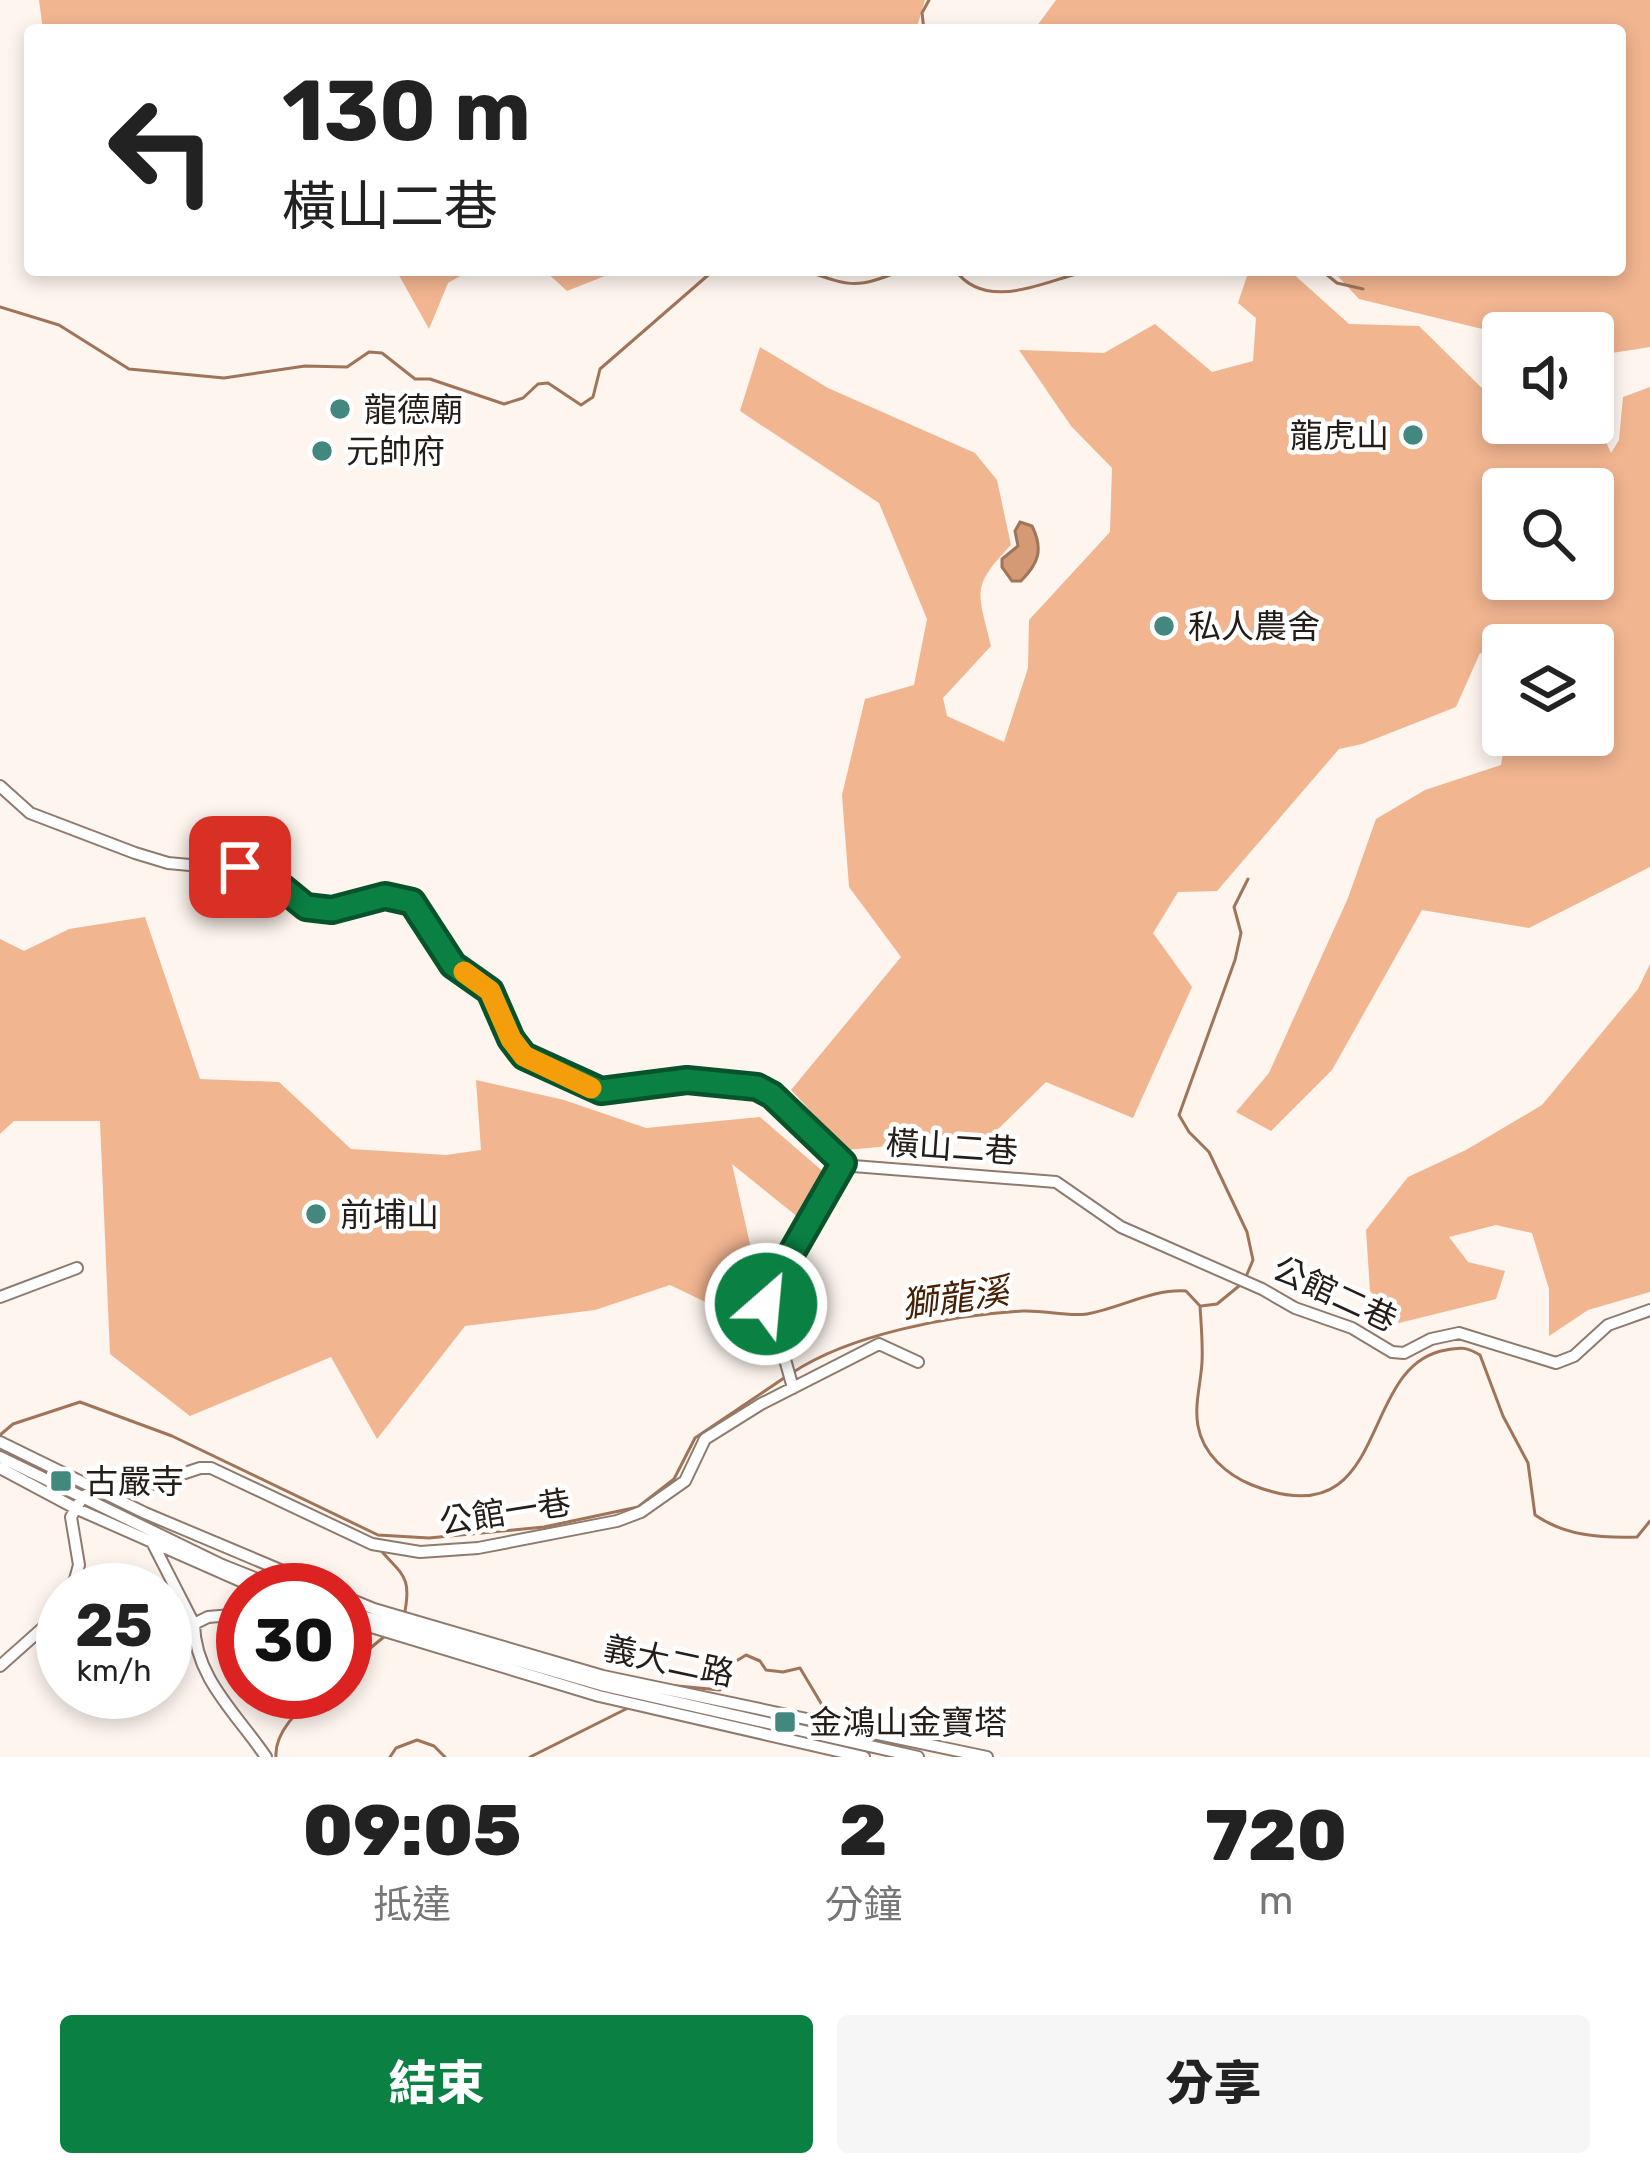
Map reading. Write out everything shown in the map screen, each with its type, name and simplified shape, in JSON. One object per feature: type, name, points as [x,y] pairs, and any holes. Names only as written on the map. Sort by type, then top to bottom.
[{"type":"street","name":"橫山二巷","points":[[0,786],[30,813],[135,853],[168,863],[255,871],[303,906],[332,910],[385,896],[412,902],[453,965],[490,991],[511,1039],[524,1056],[601,1091],[687,1080],[757,1087],[772,1095],[843,1163],[1056,1182],[1121,1227],[1243,1283]]},
{"type":"street","points":[[791,1379],[779,1339],[763,1316],[767,1296],[843,1163]]},
{"type":"street","points":[[0,1297],[77,1268]]},
{"type":"street","name":"公館二巷","points":[[1243,1283],[1352,1328],[1392,1352],[1404,1353],[1431,1339],[1460,1333],[1543,1361],[1567,1360],[1609,1325],[1650,1310]]},
{"type":"street","name":"公館一巷","points":[[83,1499],[211,1468],[372,1544],[420,1552],[478,1548],[617,1521],[641,1512],[685,1481],[705,1439],[791,1379],[879,1344],[918,1362]]},
{"type":"street","points":[[3,1457],[216,1565]]},
{"type":"street","points":[[83,1499],[152,1542],[216,1570]]},
{"type":"street","points":[[79,1563],[70,1517],[83,1499]]},
{"type":"street","points":[[83,1499],[255,1563]]},
{"type":"street","points":[[146,1528],[194,1624],[201,1664],[262,1757]]},
{"type":"street","name":"義大二路","points":[[372,1605],[603,1676],[987,1757]]},
{"type":"street","points":[[194,1624],[216,1616]]},
{"type":"street","name":"義大二路","points":[[372,1622],[601,1685],[918,1757]]},
{"type":"street","name":"義大二路","points":[[372,1624],[599,1696],[864,1757]]},
{"type":"street","points":[[0,1666],[36,1634]]},
{"type":"shaded area","points":[[39,0],[925,0],[918,24],[42,24]]},
{"type":"shaded area","points":[[1056,0],[1650,0],[1650,347],[1614,353],[1614,312],[1482,312],[1482,329],[1359,299],[1338,276],[1626,276],[1626,24],[1038,24]]},
{"type":"shaded area","points":[[399,276],[460,276],[448,283],[429,329]]},
{"type":"shaded area","points":[[551,276],[605,276],[567,291]]},
{"type":"shaded area","points":[[1247,276],[1296,276],[1349,324],[1419,326],[1482,388],[1482,444],[1607,444],[1611,453],[1619,440],[1623,397],[1650,387],[1650,867],[1529,928],[1422,910],[1332,1070],[1271,1131],[1236,1112],[1269,1073],[1348,898],[1376,819],[1425,790],[1501,765],[1502,756],[1614,756],[1614,624],[1482,624],[1482,654],[1456,707],[1339,749],[1217,891],[1178,892],[1153,933],[1192,987],[1133,1118],[1046,1082],[991,1136],[847,1150],[791,1090],[901,957],[849,887],[842,795],[865,699],[914,685],[927,619],[879,503],[740,411],[760,347],[828,388],[975,453],[997,480],[1011,545],[989,571],[981,591],[991,646],[943,698],[947,716],[1004,742],[1028,668],[1029,620],[1110,532],[1112,468],[1071,426],[1019,350],[1104,353],[1155,324],[1212,372],[1253,361],[1256,318],[1238,303]]},
{"type":"shaded area","points":[[1020,522],[1032,526],[1037,556],[1021,581],[1012,581],[1002,559],[1018,546],[1015,531]]},
{"type":"shaded area","points":[[145,917],[200,1079],[279,1082],[351,1149],[446,1155],[481,1150],[476,1080],[564,1100],[646,1128],[760,1117],[827,1175],[814,1230],[732,1164],[770,1333],[670,1285],[595,1310],[465,1326],[377,1439],[331,1357],[190,1416],[110,1354],[100,1121],[14,1121],[0,1134],[0,939],[24,951],[69,929]]},
{"type":"shaded area","points":[[1650,964],[1650,1292],[1588,1310],[1549,1336],[1549,1289],[1532,1233],[1496,1225],[1449,1237],[1468,1262],[1505,1271],[1496,1299],[1399,1323],[1370,1291],[1366,1230],[1408,1177],[1466,1150],[1542,1105],[1638,989]]},
{"type":"waterway","points":[[923,24],[922,13],[929,0]]},
{"type":"waterway","points":[[0,307],[59,325],[129,369],[224,378],[305,366],[347,367],[369,352],[382,353],[415,379],[430,379],[504,404],[548,383],[581,405],[593,397],[600,369],[707,276]]},
{"type":"waterway","points":[[821,276],[854,284],[886,276]]},
{"type":"waterway","points":[[961,276],[980,289],[995,292],[1070,276]]},
{"type":"waterway","points":[[1328,276],[1363,289]]},
{"type":"waterway","points":[[1245,1279],[1253,1260],[1247,1232],[1209,1152],[1179,1115],[1235,960],[1241,933],[1234,907],[1248,879]]},
{"type":"waterway","points":[[1201,1306],[1217,1304],[1239,1286]]},
{"type":"waterway","name":"獅龍溪","points":[[792,1373],[843,1347],[934,1322],[1023,1311],[1087,1314],[1160,1293],[1186,1291],[1200,1306],[1198,1426],[1218,1462],[1243,1481],[1297,1496],[1329,1490],[1352,1471],[1397,1385],[1417,1362],[1464,1348],[1480,1355],[1503,1416],[1528,1463],[1535,1515],[1571,1531],[1610,1537],[1637,1537],[1650,1521]]},
{"type":"waterway","name":"獅龍溪","points":[[0,1435],[13,1424],[80,1402],[172,1436],[378,1535],[429,1538],[544,1527],[638,1507],[674,1479],[695,1438],[784,1378]]},
{"type":"waterway","points":[[378,1547],[406,1583],[404,1616]]},
{"type":"waterway","points":[[372,1647],[385,1636]]},
{"type":"waterway","points":[[667,1685],[720,1690],[725,1668],[746,1655],[766,1670],[800,1668],[831,1720]]},
{"type":"waterway","points":[[530,1757],[628,1708]]},
{"type":"waterway","points":[[276,1757],[279,1738],[292,1719]]},
{"type":"waterway","points":[[390,1757],[396,1748],[417,1740],[434,1746],[445,1757]]},
{"type":"slow traffic","points":[[464,972],[490,991],[511,1039],[524,1056],[591,1088]]},
{"type":"place","name":"龍德廟","points":[[340,409]]},
{"type":"place","name":"龍虎山","points":[[1413,435]]},
{"type":"place","name":"元帥府","points":[[322,451]]},
{"type":"place","name":"私人農舍","points":[[1164,626]]},
{"type":"place","name":"前埔山","points":[[316,1214]]},
{"type":"place","name":"古嚴寺","points":[[61,1481]]},
{"type":"place","name":"金鴻山金寶塔","points":[[785,1722]]},
{"type":"route","points":[[240,867],[273,880],[306,907],[326,911],[385,896],[412,902],[453,965],[490,991],[511,1039],[524,1056],[579,1084],[617,1092],[706,1080],[757,1087],[772,1095],[843,1163],[766,1304]]}]
